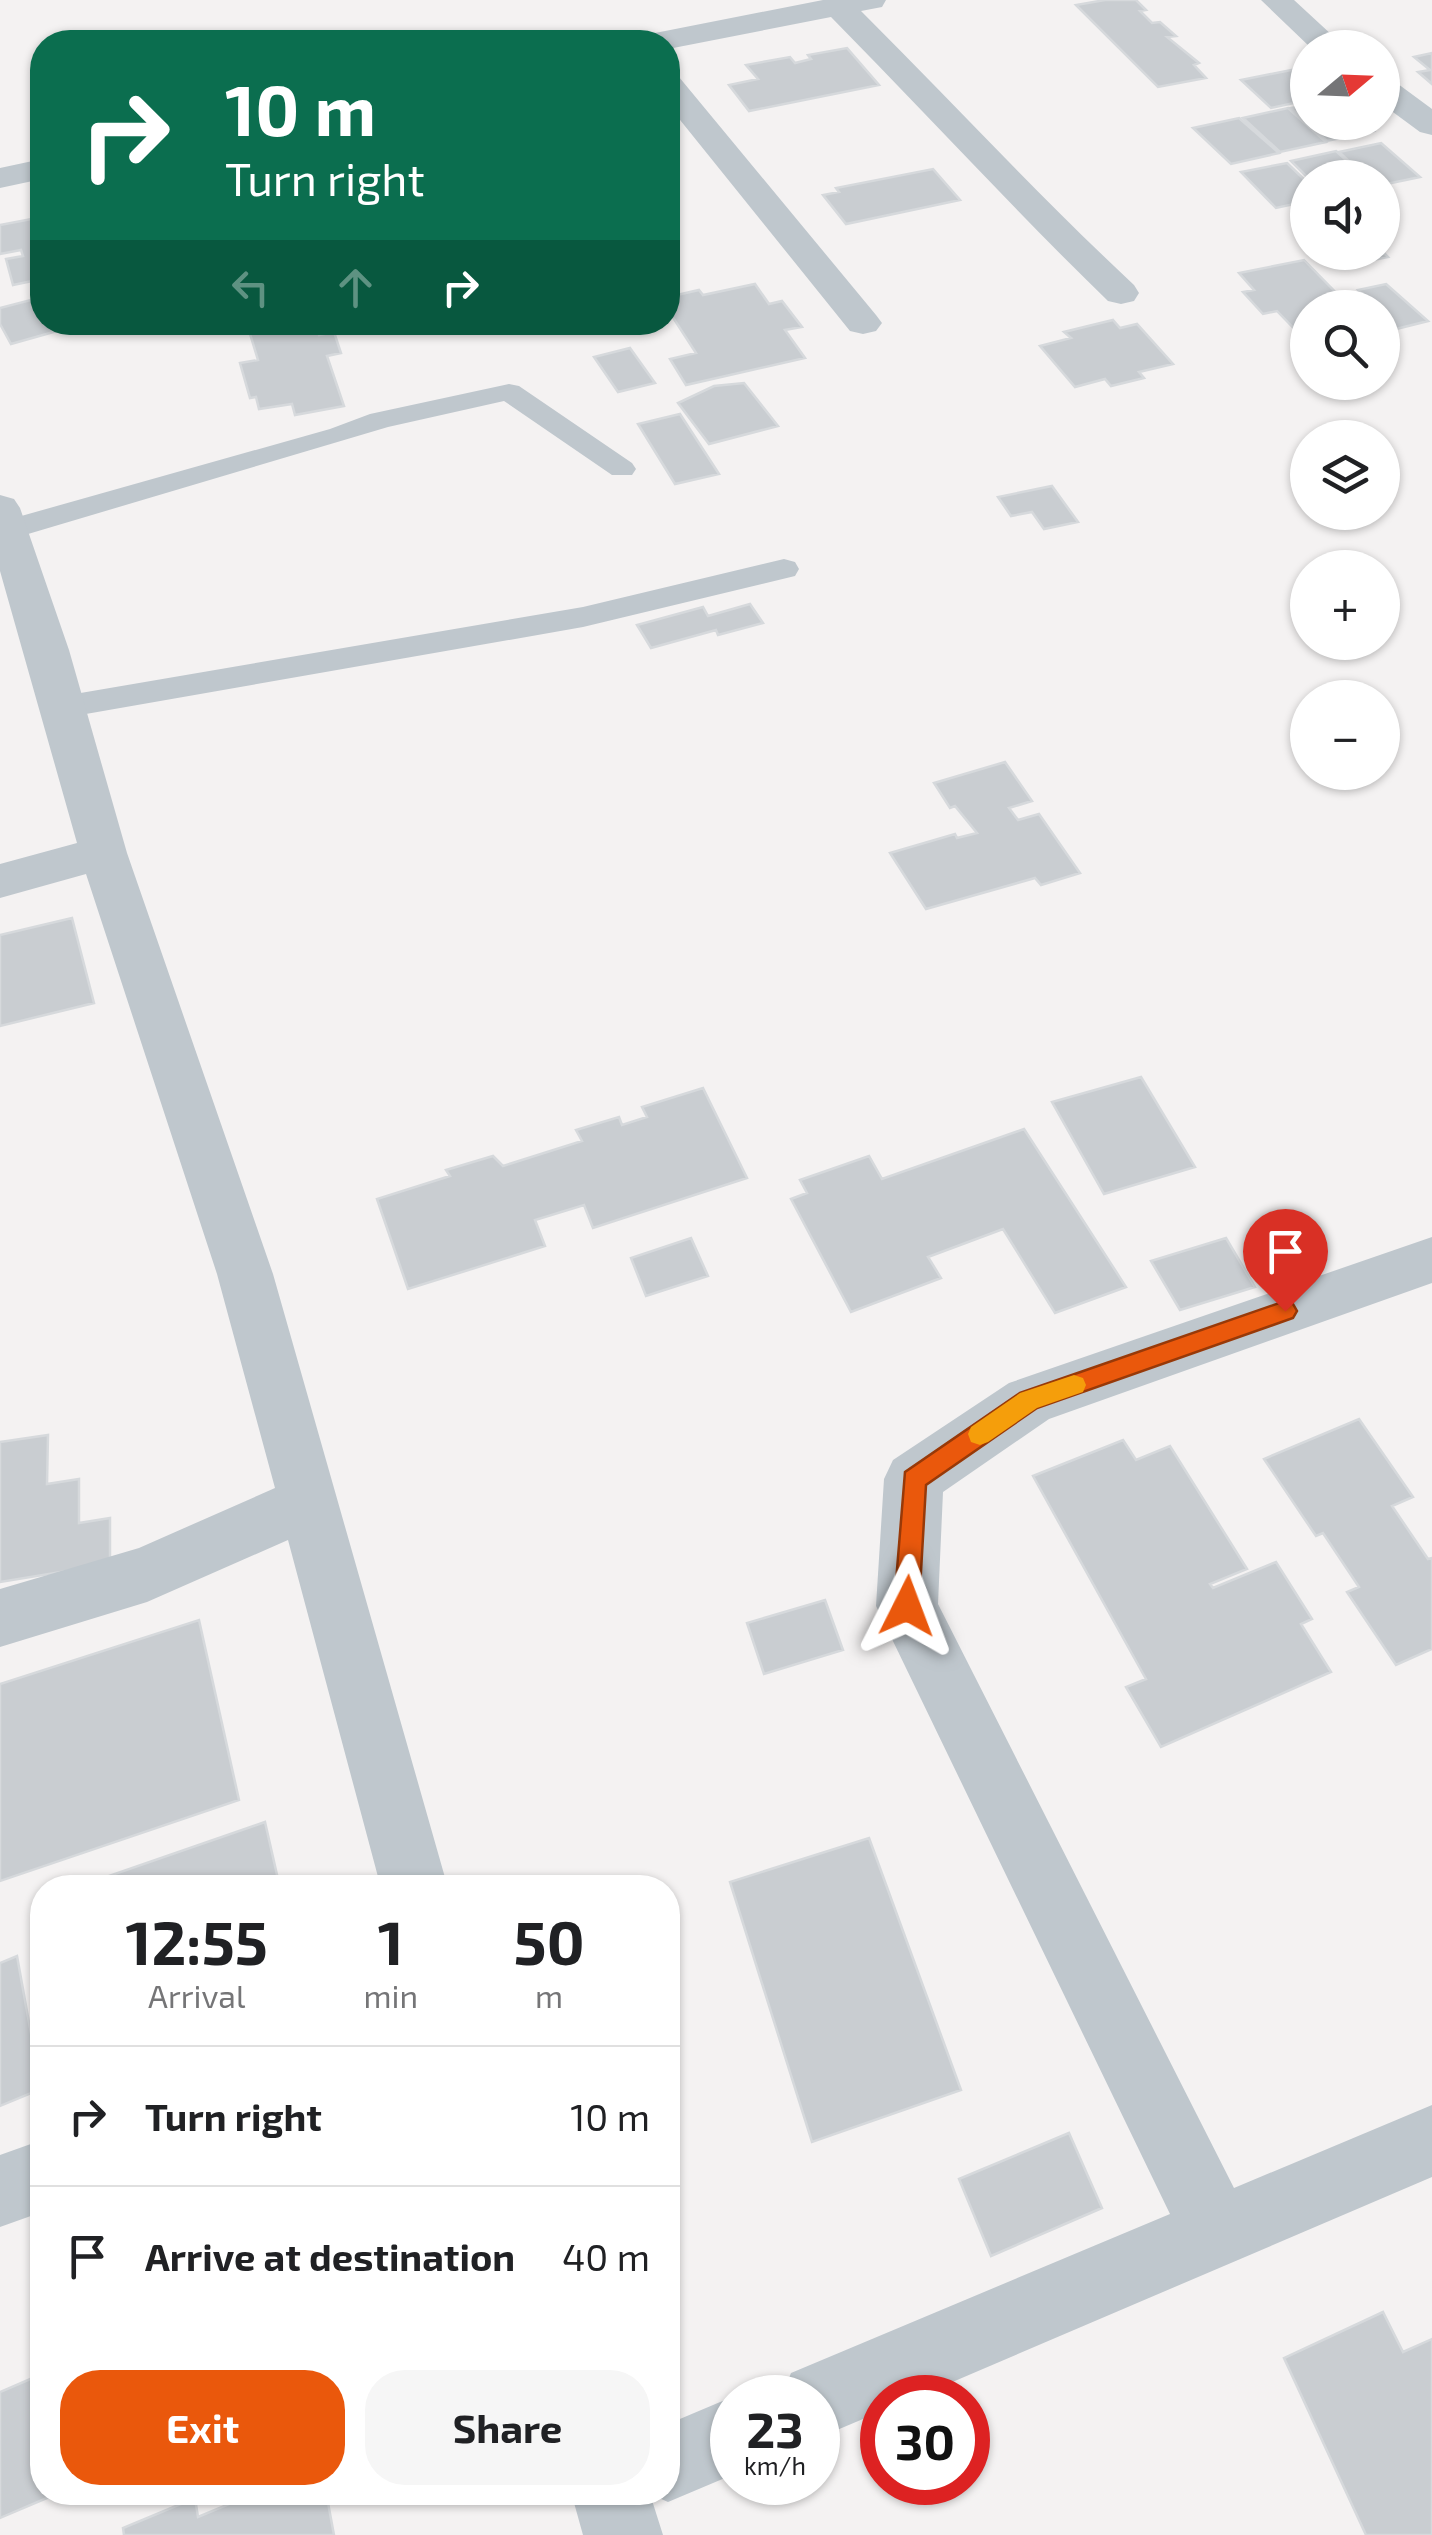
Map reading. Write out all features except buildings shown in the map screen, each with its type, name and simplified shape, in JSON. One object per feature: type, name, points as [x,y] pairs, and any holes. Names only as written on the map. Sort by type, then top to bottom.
[{"type":"street","points":[[1276,0],[1310,30]]},
{"type":"street","points":[[680,37],[854,3],[1034,210],[1121,293]]},
{"type":"street","points":[[680,99],[864,322]]},
{"type":"street","points":[[1400,102],[1432,126]]},
{"type":"street","points":[[0,178],[30,172]]},
{"type":"street","points":[[4,519],[63,707],[103,853],[245,1274],[411,1875]]},
{"type":"street","points":[[0,882],[103,853]]},
{"type":"street","points":[[1217,2231],[907,1606],[914,1480],[1029,1401],[1432,1260]]},
{"type":"street","points":[[0,1618],[147,1574],[308,1502]]},
{"type":"street","points":[[840,2391],[1432,2141]]},
{"type":"street","points":[[0,2191],[30,2180]]},
{"type":"street","points":[[680,2459],[710,2446]]},
{"type":"street","points":[[614,2505],[623,2535]]},
{"type":"lane","points":[[4,519],[340,435],[380,420],[509,392],[622,469]]},
{"type":"lane","points":[[63,707],[583,616],[784,569]]},
{"type":"slow traffic","points":[[980,1434],[1029,1401],[1074,1385]]},
{"type":"route","points":[[907,1606],[914,1480],[1029,1401],[1285,1311]]}]
